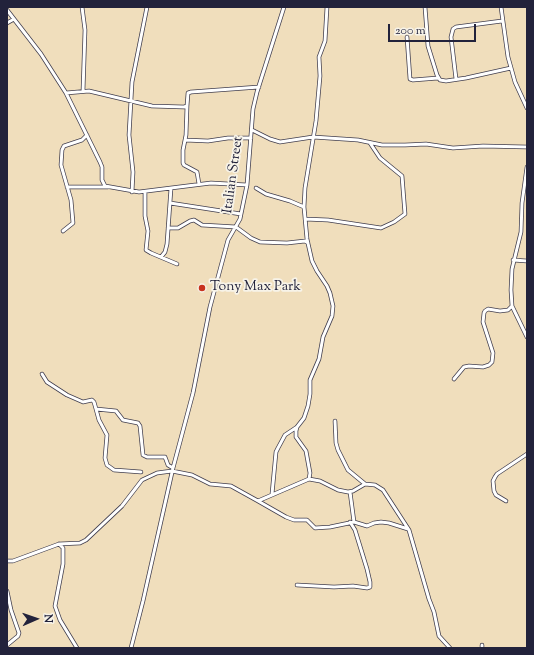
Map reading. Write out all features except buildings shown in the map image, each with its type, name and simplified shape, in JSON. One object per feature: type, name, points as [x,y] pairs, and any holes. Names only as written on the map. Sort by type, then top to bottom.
[{"type":"street","points":[[82,7],[85,30],[82,75],[83,91]]},
{"type":"street","points":[[132,192],[133,172],[129,135],[134,72],[147,7]]},
{"type":"street","name":"Italian Street","points":[[131,648],[195,380],[210,307],[228,240],[242,214],[247,185],[253,109],[284,7]]},
{"type":"street","points":[[272,494],[276,452],[285,435],[297,427],[304,418],[310,394],[310,380],[319,359],[323,337],[332,316],[333,306],[330,293],[312,261],[308,243],[304,207],[305,188],[320,76],[319,58],[325,41],[327,7]]},
{"type":"street","points":[[424,7],[428,46],[438,78]]},
{"type":"street","points":[[501,7],[506,47],[511,68],[518,89],[527,107]]},
{"type":"street","points":[[7,10],[45,61],[66,93],[101,164],[102,180],[108,187]]},
{"type":"street","points":[[7,23],[14,19]]},
{"type":"street","points":[[456,79],[451,37],[453,29],[456,27],[502,21]]},
{"type":"street","points":[[406,37],[410,79],[413,80],[438,78],[442,81],[511,68]]},
{"type":"street","points":[[199,184],[197,172],[183,164],[188,94],[191,92],[259,87]]},
{"type":"street","points":[[66,93],[93,91],[106,96],[156,106],[187,106]]},
{"type":"street","points":[[252,130],[274,141],[301,140],[313,137],[358,140],[378,145],[396,146],[426,144],[454,148],[483,146],[527,147]]},
{"type":"street","points":[[63,231],[73,223],[71,200],[61,165],[62,150],[64,146],[82,140],[87,136]]},
{"type":"street","points":[[185,140],[208,141],[228,138],[251,138]]},
{"type":"street","points":[[305,219],[328,220],[380,228],[394,222],[404,215],[405,210],[402,176],[380,158],[370,143]]},
{"type":"street","points":[[527,168],[522,203],[521,232],[513,260],[511,276],[512,306],[527,337]]},
{"type":"street","points":[[67,187],[108,187],[132,192],[145,192],[211,183],[247,185]]},
{"type":"street","points":[[161,257],[166,248],[171,188]]},
{"type":"street","points":[[256,188],[266,194],[304,207]]},
{"type":"street","points":[[145,192],[145,216],[148,231],[146,250],[177,264]]},
{"type":"street","points":[[170,203],[242,214]]},
{"type":"street","points":[[168,228],[178,228],[192,220],[202,225],[236,227],[251,238],[260,242],[287,243],[305,241],[308,243]]},
{"type":"street","points":[[513,260],[527,261]]},
{"type":"street","points":[[454,379],[464,368],[469,366],[483,367],[492,362],[493,353],[482,322],[484,313],[488,309],[500,311],[508,310],[512,306]]},
{"type":"street","points":[[42,374],[47,382],[67,395],[83,402],[94,401],[99,420],[107,435],[105,458],[107,465],[114,470],[141,472]]},
{"type":"street","points":[[96,409],[116,411],[123,420],[138,423],[140,426],[143,455],[147,457],[165,457],[168,465],[173,470]]},
{"type":"street","points":[[334,421],[338,450],[348,470],[365,484]]},
{"type":"street","points":[[297,427],[296,437],[303,445],[307,455],[310,473],[309,479]]},
{"type":"street","points":[[506,500],[499,497],[494,491],[494,477],[527,454]]},
{"type":"street","points":[[7,561],[13,561],[59,544],[80,543],[86,540],[122,506],[142,480],[157,473],[173,470],[192,475],[210,484],[231,486],[286,517],[294,520],[306,520],[315,528],[330,527],[352,522],[369,526],[378,522],[385,522],[409,530]]},
{"type":"street","points":[[258,501],[309,479],[320,481],[338,490],[350,492],[365,484],[376,485],[383,490],[409,530],[434,612],[439,636],[450,648]]},
{"type":"street","points":[[298,584],[334,587],[370,587],[367,569],[352,522],[350,492]]},
{"type":"street","points":[[59,544],[63,548],[63,564],[55,606],[60,620],[77,648]]},
{"type":"street","points":[[7,591],[11,610],[19,633],[18,636],[7,645]]},
{"type":"place","name":"Tony Max Park","points":[[202,288]]}]
